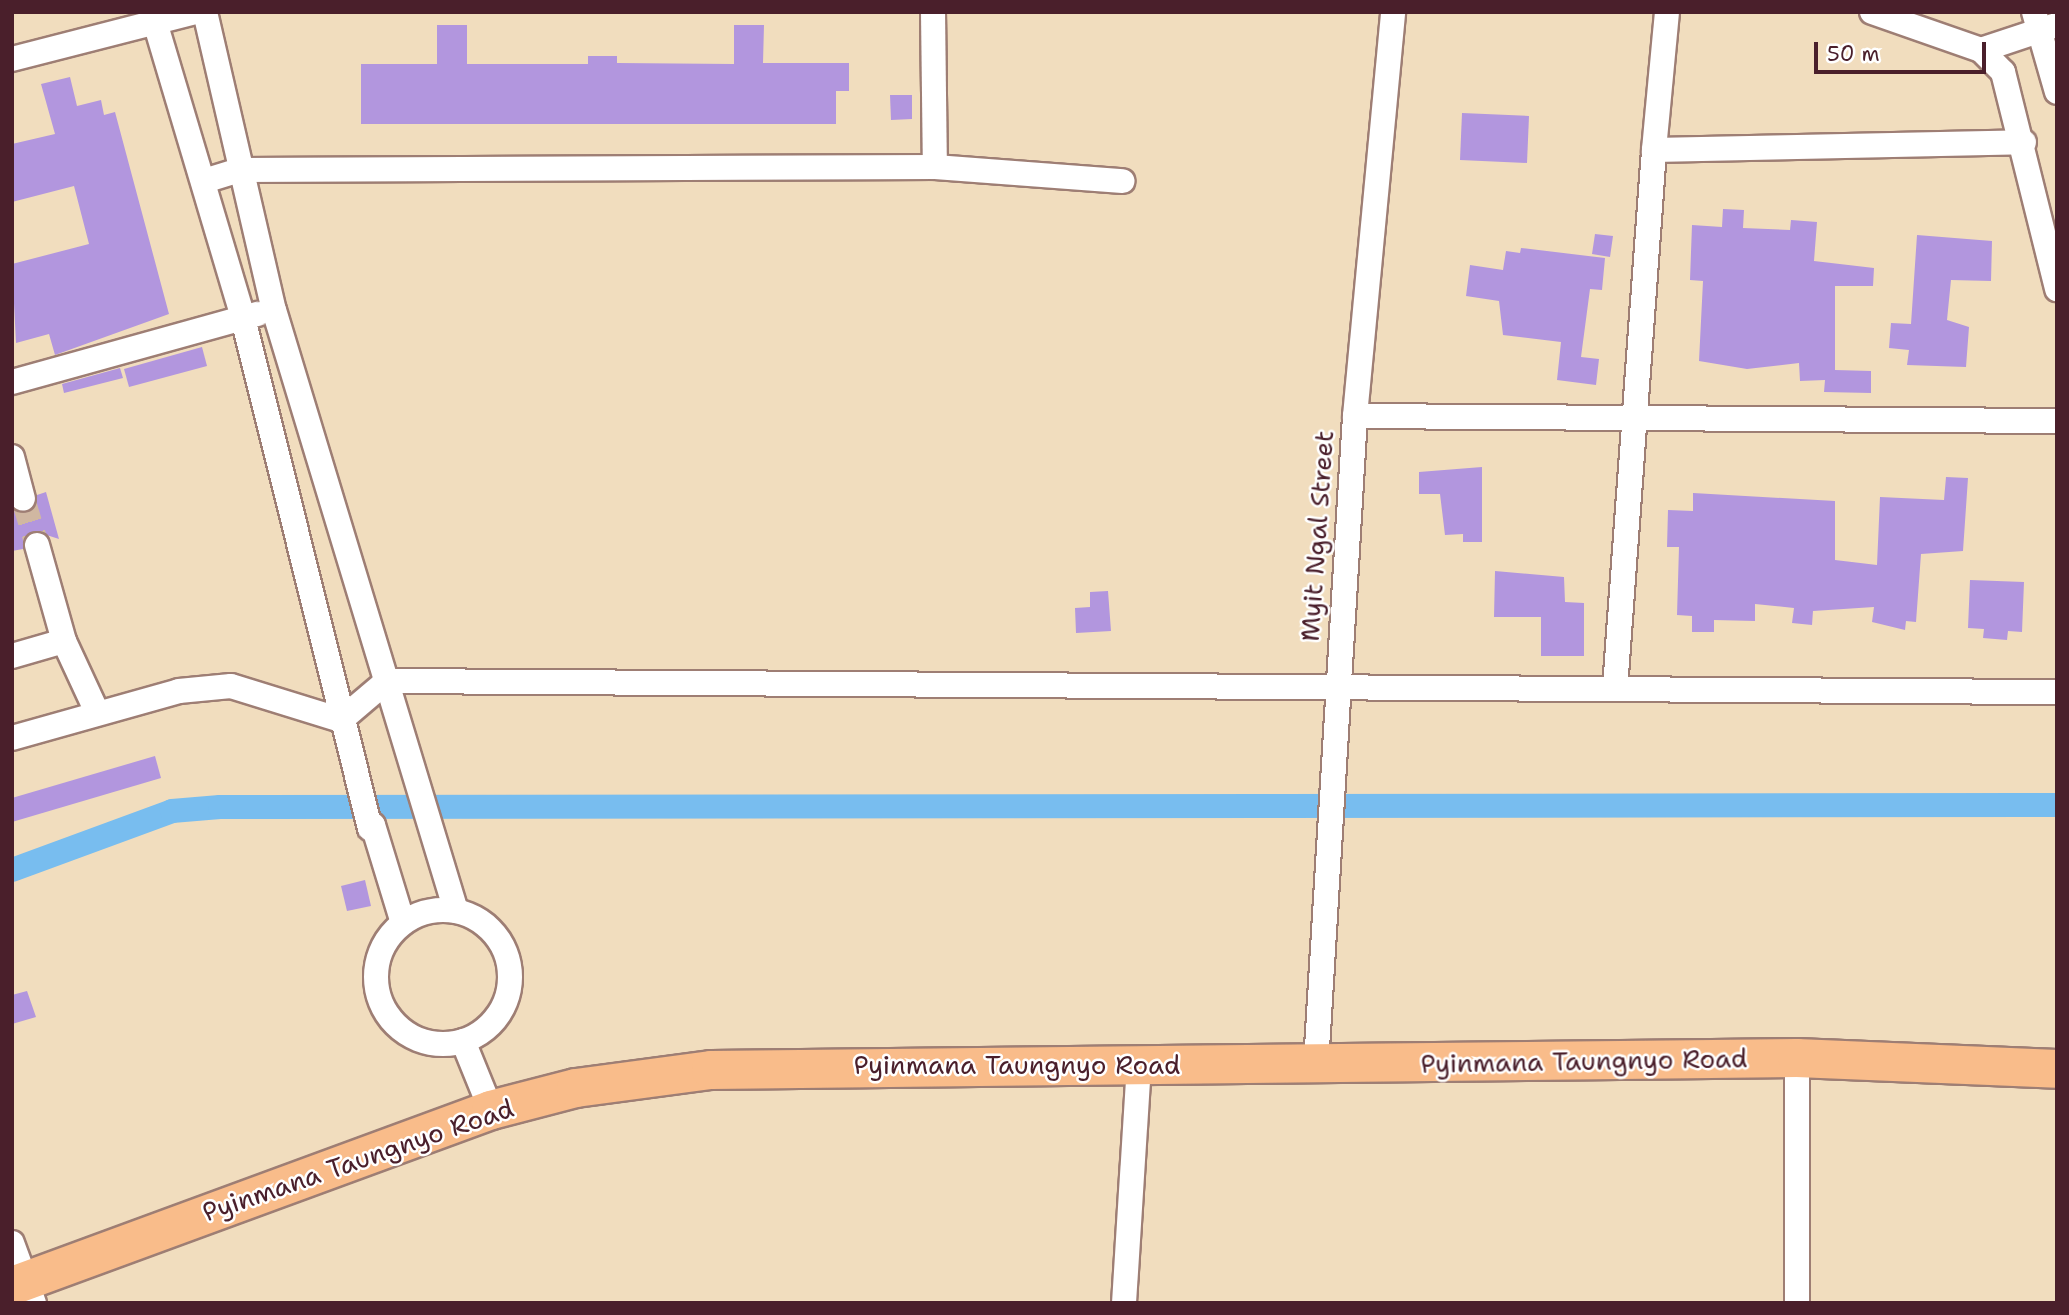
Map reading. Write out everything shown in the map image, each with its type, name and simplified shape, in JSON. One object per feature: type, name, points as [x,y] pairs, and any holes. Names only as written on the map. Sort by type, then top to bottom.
[{"type":"main road","name":"Pyinmana Taungnyo Road","points":[[24,1290],[491,1111],[576,1088],[711,1070],[1797,1058],[2057,1069]]},
{"type":"street","points":[[12,59],[153,17],[195,12]]},
{"type":"street","points":[[205,12],[274,310],[456,911]]},
{"type":"street","points":[[933,12],[935,167]]},
{"type":"street","name":"Myit Ngal Street","points":[[1316,1065],[1355,416],[1393,12]]},
{"type":"street","points":[[1615,688],[1654,150],[1667,12]]},
{"type":"street","points":[[1872,12],[1981,50],[2012,91],[2057,289]]},
{"type":"street","points":[[153,17],[243,318],[341,720],[371,826],[403,923]]},
{"type":"street","points":[[1981,50],[2044,22],[2057,92]]},
{"type":"street","points":[[1654,150],[2024,142]]},
{"type":"street","points":[[204,181],[241,170],[935,167],[1122,181]]},
{"type":"street","points":[[12,382],[274,310]]},
{"type":"street","points":[[1355,416],[2057,421]]},
{"type":"street","points":[[12,457],[23,499]]},
{"type":"street","points":[[37,545],[64,641],[97,712]]},
{"type":"street","points":[[12,656],[64,641]]},
{"type":"street","points":[[341,720],[387,681],[2057,692]]},
{"type":"street","points":[[12,737],[97,712],[231,685],[341,720]]},
{"type":"street","points":[[456,911],[494,933],[510,974],[498,1015],[463,1041],[422,1041],[388,1017],[375,977],[379,956],[403,923],[428,912],[456,911]]},
{"type":"street","points":[[463,1041],[491,1111]]},
{"type":"street","points":[[1797,1058],[1797,1303]]},
{"type":"street","points":[[1124,1303],[1139,1064]]},
{"type":"street","points":[[12,1243],[24,1290]]},
{"type":"building","points":[[437,25],[467,25],[467,64],[588,64],[588,56],[617,56],[617,63],[734,64],[734,25],[764,25],[763,63],[849,63],[849,91],[836,91],[836,124],[361,124],[361,64],[437,64]]},
{"type":"building","points":[[70,77],[77,106],[101,100],[104,115],[115,112],[169,314],[55,355],[49,334],[16,343],[12,264],[89,244],[74,186],[12,202],[12,144],[55,134],[41,84]]},
{"type":"building","points":[[890,95],[912,95],[912,119],[891,120]]},
{"type":"building","points":[[1462,113],[1529,116],[1527,163],[1460,160]]},
{"type":"building","points":[[1723,209],[1744,210],[1743,228],[1790,230],[1791,220],[1817,222],[1814,261],[1874,268],[1873,286],[1835,286],[1835,370],[1871,371],[1871,393],[1824,392],[1825,380],[1800,381],[1799,363],[1747,369],[1699,361],[1703,281],[1690,280],[1692,225],[1722,227]]},
{"type":"building","points":[[1595,234],[1613,236],[1610,257],[1592,254]]},
{"type":"building","points":[[1917,235],[1992,241],[1991,281],[1951,280],[1947,320],[1969,327],[1966,367],[1907,365],[1909,350],[1889,348],[1891,323],[1911,324]]},
{"type":"building","points":[[1521,248],[1605,258],[1602,290],[1590,289],[1581,357],[1599,359],[1596,385],[1557,380],[1561,342],[1503,335],[1499,301],[1466,296],[1470,265],[1503,270],[1506,251],[1520,253]]},
{"type":"building","points":[[202,347],[207,366],[129,387],[124,369]]},
{"type":"building","points":[[120,368],[123,378],[64,393],[62,384]]},
{"type":"building","points":[[1482,467],[1482,542],[1463,542],[1463,534],[1445,535],[1440,494],[1419,494],[1419,472]]},
{"type":"building","points":[[1946,477],[1968,478],[1963,551],[1921,554],[1916,622],[1906,621],[1905,630],[1872,622],[1874,607],[1813,611],[1812,625],[1792,623],[1794,608],[1755,604],[1755,621],[1714,620],[1714,632],[1692,632],[1692,616],[1677,615],[1679,547],[1667,547],[1668,510],[1693,511],[1693,493],[1835,501],[1835,560],[1877,565],[1880,497],[1944,500]]},
{"type":"building","points":[[46,492],[59,539],[34,531],[23,549],[12,551],[12,509],[27,513],[37,495]]},
{"type":"building","points":[[1495,571],[1564,577],[1565,602],[1584,603],[1584,656],[1541,656],[1541,617],[1494,617]]},
{"type":"building","points":[[1970,580],[2024,582],[2022,632],[2008,631],[2007,640],[1983,638],[1984,629],[1968,628]]},
{"type":"building","points":[[1108,591],[1111,631],[1076,633],[1075,608],[1090,607],[1090,592]]},
{"type":"building","points":[[155,756],[161,778],[12,822],[12,798]]},
{"type":"building","points":[[365,880],[371,906],[347,911],[341,886]]},
{"type":"building","points":[[27,991],[36,1017],[12,1024],[12,995]]},
{"type":"waterway","points":[[12,870],[172,811],[220,807],[2057,805]]},
{"type":"tunnel","points":[[23,499],[37,545]]}]
